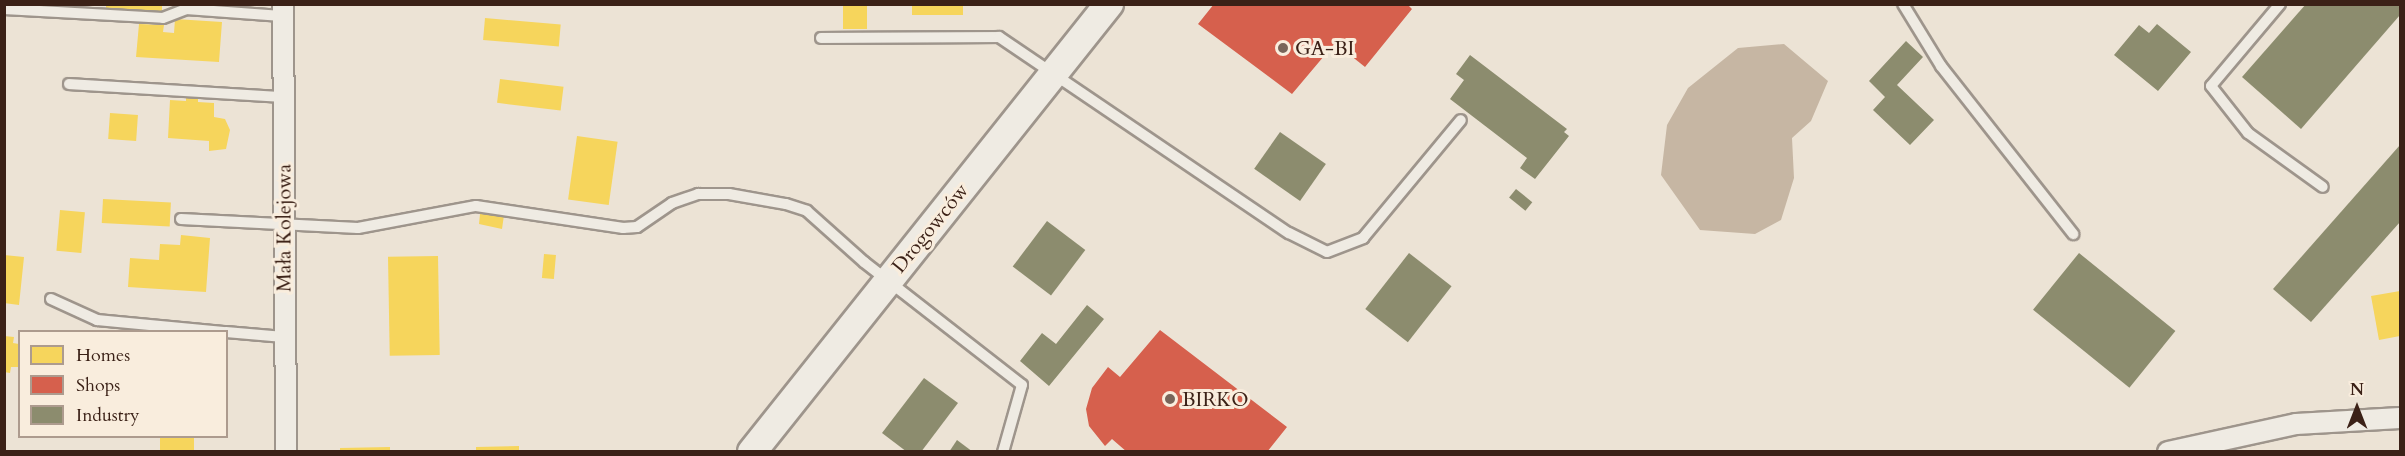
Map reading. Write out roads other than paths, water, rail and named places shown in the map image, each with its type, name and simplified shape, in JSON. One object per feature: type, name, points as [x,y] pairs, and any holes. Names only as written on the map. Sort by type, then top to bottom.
[{"type":"main road","name":"Drogowców","points":[[752,452],[1109,4]]},
{"type":"street","name":"Mała Kolejowa","points":[[283,10],[286,452]]},
{"type":"street","points":[[2168,452],[2296,424],[2400,418]]},
{"type":"lane","points":[[1903,4],[1941,66],[2073,234]]},
{"type":"lane","points":[[2280,4],[2211,86],[2247,133],[2323,187]]},
{"type":"lane","points":[[4,9],[163,18],[186,9],[283,10]]},
{"type":"lane","points":[[821,38],[999,36],[1289,233],[1327,252],[1363,238],[1461,120]]},
{"type":"lane","points":[[69,84],[283,97]]},
{"type":"lane","points":[[181,219],[284,222],[358,228],[476,206],[623,228],[637,227],[672,203],[698,194],[729,194],[807,211],[888,280],[1022,385],[1003,452]]},
{"type":"lane","points":[[51,299],[97,320],[204,330]]},
{"type":"lane","points":[[228,332],[284,337]]},
{"type":"place","name":"GA-BI","points":[[1283,48]]},
{"type":"place","name":"BIRKO","points":[[1170,399]]}]
